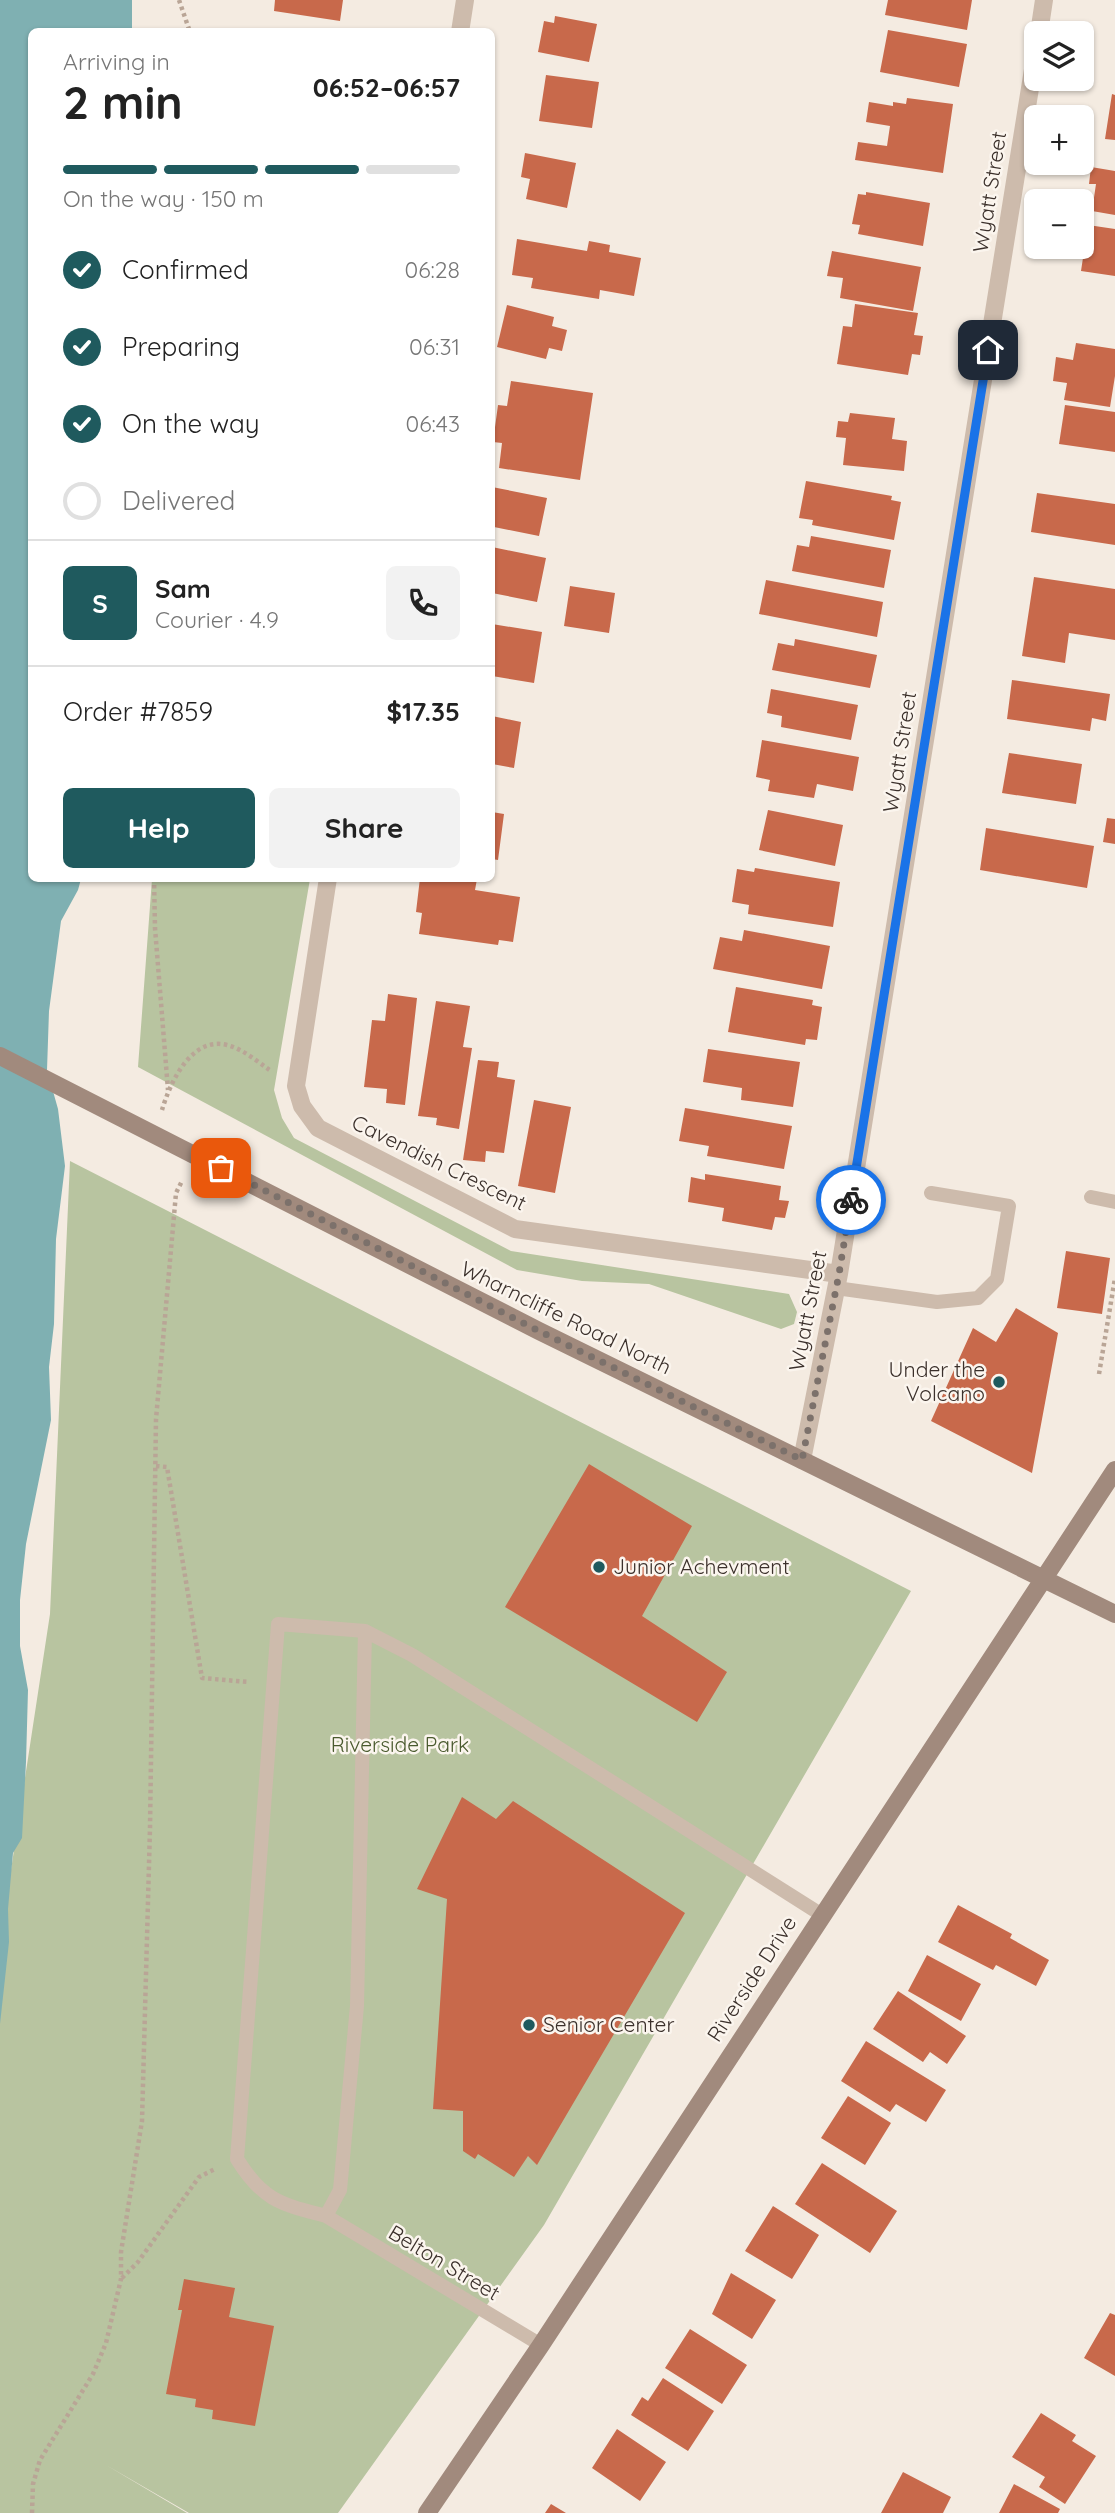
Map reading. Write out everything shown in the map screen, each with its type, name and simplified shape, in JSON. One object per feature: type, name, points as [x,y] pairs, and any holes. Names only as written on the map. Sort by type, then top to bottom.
[{"type":"main road","name":"Wharncliffe Road North","points":[[0,1056],[539,1331],[1115,1614]]},
{"type":"main road","name":"Riverside Drive","points":[[427,2513],[541,2345],[821,1914],[1115,1470]]},
{"type":"street","points":[[461,28],[465,0]]},
{"type":"street","points":[[1041,21],[1044,0]]},
{"type":"street","name":"Wyatt Street","points":[[802,1460],[837,1281],[1030,91]]},
{"type":"street","points":[[296,1086],[327,882]]},
{"type":"street","name":"Cavendish Crescent","points":[[296,1086],[302,1106],[318,1128],[515,1229],[837,1281]]},
{"type":"lane","points":[[837,1281],[937,1302],[978,1298],[997,1279],[1009,1206],[931,1193]]},
{"type":"lane","points":[[1091,1197],[1115,1202]]},
{"type":"lane","points":[[237,2159],[278,1624],[365,1631],[412,1655],[821,1914]]},
{"type":"lane","points":[[326,2216],[340,2190],[357,2006],[365,1631]]},
{"type":"lane","name":"Belton Street","points":[[237,2159],[250,2180],[281,2204],[326,2216],[541,2345]]},
{"type":"path","points":[[179,0],[189,28]]},
{"type":"path","points":[[154,882],[167,1090],[156,1135]]},
{"type":"path","points":[[167,1090],[195,1052],[213,1045],[227,1045],[238,1050],[296,1086]]},
{"type":"path","points":[[32,2513],[33,2484],[40,2459],[93,2374],[106,2343],[121,2279],[121,2252],[142,2121],[150,1828],[156,1419],[175,1202]]},
{"type":"path","points":[[1099,1374],[1115,1278]]},
{"type":"path","points":[[156,1466],[167,1467],[202,1678],[273,1684]]},
{"type":"path","points":[[121,2279],[138,2262],[199,2177],[237,2159]]},
{"type":"green space","points":[[152,882],[309,882],[274,1090],[282,1118],[294,1138],[511,1251],[789,1294],[797,1312],[794,1324],[781,1329],[649,1284],[582,1281],[517,1270],[138,1067]]},
{"type":"green space","name":"Riverside Park","points":[[70,1161],[911,1591],[544,2225],[338,2513],[189,2513],[106,2465],[187,2513],[0,2513],[0,1942],[50,1614]]},
{"type":"water","points":[[0,0],[132,0],[132,28],[28,28],[28,882],[80,882],[61,921],[49,1011],[47,1070],[58,1109],[65,1166],[56,1239],[54,1324],[49,1367],[51,1420],[26,1544],[20,1600],[20,1646],[28,1690],[26,1762],[22,1838],[13,1853],[8,1909],[9,1942],[0,2024]]},
{"type":"building","points":[[275,0],[343,0],[340,21],[274,11]]},
{"type":"building","points":[[888,0],[972,0],[967,30],[885,15]]},
{"type":"building","points":[[555,16],[597,24],[589,62],[538,52],[544,21],[554,23]]},
{"type":"building","points":[[888,30],[967,44],[959,87],[880,72]]},
{"type":"building","points":[[546,75],[599,82],[592,128],[539,121]]},
{"type":"building","points":[[1112,94],[1115,95],[1115,140],[1105,139]]},
{"type":"building","points":[[907,98],[953,104],[943,173],[855,160],[858,142],[887,146],[890,126],[866,122],[869,102],[893,106],[893,102],[906,104]]},
{"type":"building","points":[[525,153],[576,163],[567,208],[526,199],[530,179],[521,177]]},
{"type":"building","points":[[1094,168],[1115,171],[1115,215],[1094,211],[1096,184],[1089,184],[1090,175],[1094,175]]},
{"type":"building","points":[[866,192],[930,203],[923,246],[858,234],[860,225],[852,224],[858,194],[866,195]]},
{"type":"building","points":[[1094,226],[1115,229],[1115,276],[1081,271],[1083,259],[1094,259]]},
{"type":"building","points":[[517,239],[587,251],[589,241],[610,245],[609,252],[641,258],[634,296],[600,290],[599,299],[531,288],[533,278],[512,275]]},
{"type":"building","points":[[832,251],[921,267],[913,311],[840,298],[843,278],[827,276]]},
{"type":"building","points":[[855,304],[918,313],[914,335],[923,336],[920,355],[912,354],[908,375],[837,364],[843,326],[852,327]]},
{"type":"building","points":[[507,305],[554,317],[552,326],[567,330],[562,351],[549,348],[546,359],[497,347]]},
{"type":"building","points":[[1076,343],[1115,349],[1115,376],[1110,407],[1064,400],[1067,383],[1053,381],[1056,357],[1073,360]]},
{"type":"building","points":[[511,381],[593,393],[580,480],[499,468],[502,443],[495,442],[495,427],[498,405],[507,406]]},
{"type":"building","points":[[1065,405],[1115,412],[1115,452],[1059,444]]},
{"type":"building","points":[[850,413],[895,418],[892,439],[907,441],[904,471],[843,465],[846,438],[836,437],[838,421],[848,422]]},
{"type":"building","points":[[806,481],[892,496],[891,500],[901,502],[894,540],[812,525],[813,520],[799,518]]},
{"type":"building","points":[[495,488],[547,498],[539,536],[495,527]]},
{"type":"building","points":[[1037,493],[1115,504],[1115,545],[1031,532]]},
{"type":"building","points":[[811,536],[891,550],[884,588],[792,571],[797,545],[809,547]]},
{"type":"building","points":[[495,548],[546,558],[537,602],[495,594]]},
{"type":"building","points":[[1034,577],[1115,589],[1115,640],[1069,633],[1065,663],[1022,656]]},
{"type":"building","points":[[766,580],[883,602],[877,637],[759,614]]},
{"type":"building","points":[[570,586],[615,593],[609,633],[564,626]]},
{"type":"building","points":[[495,624],[542,632],[534,683],[495,676]]},
{"type":"building","points":[[795,639],[877,655],[870,688],[772,670],[778,643],[794,646]]},
{"type":"building","points":[[1012,680],[1110,694],[1106,721],[1092,718],[1090,731],[1007,719]]},
{"type":"building","points":[[771,689],[858,705],[851,740],[781,727],[782,716],[767,713]]},
{"type":"building","points":[[495,717],[521,722],[514,768],[495,765]]},
{"type":"building","points":[[762,740],[859,757],[853,791],[817,784],[814,798],[768,791],[770,780],[756,777]]},
{"type":"building","points":[[1009,753],[1082,764],[1076,804],[1002,793]]},
{"type":"building","points":[[768,810],[843,825],[835,866],[759,850]]},
{"type":"building","points":[[495,812],[504,814],[498,860],[495,860]]},
{"type":"building","points":[[1107,818],[1115,819],[1115,844],[1103,842]]},
{"type":"building","points":[[986,828],[1094,846],[1087,888],[980,870]]},
{"type":"building","points":[[755,868],[840,882],[833,927],[748,914],[749,905],[732,902],[737,869],[754,872]]},
{"type":"building","points":[[420,882],[476,882],[475,890],[520,897],[513,942],[499,940],[498,945],[419,934],[422,913],[416,912]]},
{"type":"building","points":[[744,930],[830,946],[822,989],[713,969],[720,937],[742,941]]},
{"type":"building","points":[[736,987],[813,1000],[812,1005],[822,1007],[817,1040],[806,1039],[805,1045],[728,1032]]},
{"type":"building","points":[[388,994],[417,998],[405,1105],[386,1103],[387,1089],[364,1087],[372,1020],[385,1021]]},
{"type":"building","points":[[436,1001],[470,1006],[463,1047],[472,1048],[459,1129],[436,1125],[437,1118],[418,1116]]},
{"type":"building","points":[[708,1049],[800,1062],[793,1107],[741,1100],[742,1088],[703,1082]]},
{"type":"building","points":[[478,1060],[499,1062],[497,1077],[515,1080],[504,1153],[486,1151],[485,1162],[463,1160]]},
{"type":"building","points":[[534,1100],[571,1107],[555,1193],[518,1186]]},
{"type":"building","points":[[685,1108],[792,1126],[784,1169],[707,1156],[709,1146],[679,1141]]},
{"type":"building","points":[[705,1174],[781,1186],[779,1200],[789,1201],[785,1218],[775,1217],[772,1230],[722,1221],[724,1208],[688,1202],[691,1177],[705,1180]]},
{"type":"building","points":[[1066,1251],[1110,1258],[1102,1314],[1057,1308]]},
{"type":"building","name":"Under the Volcano","points":[[1016,1308],[1058,1333],[1032,1473],[931,1421],[973,1328],[996,1342]]},
{"type":"building","name":"Junior Achevment","points":[[589,1464],[692,1526],[642,1616],[727,1672],[697,1722],[505,1607]]},
{"type":"building","name":"Senior Center","points":[[462,1797],[496,1819],[513,1801],[685,1913],[537,2165],[528,2156],[514,2177],[478,2154],[475,2159],[463,2151],[463,2111],[433,2109],[447,1899],[417,1889]]},
{"type":"building","points":[[958,1905],[1012,1934],[1010,1938],[1049,1960],[1036,1986],[996,1965],[993,1970],[938,1942]]},
{"type":"building","points":[[927,1955],[981,1984],[961,2021],[908,1991]]},
{"type":"building","points":[[898,1991],[966,2036],[947,2064],[930,2052],[923,2062],[873,2029]]},
{"type":"building","points":[[866,2041],[946,2090],[926,2122],[896,2104],[890,2112],[841,2081]]},
{"type":"building","points":[[848,2096],[891,2123],[865,2165],[821,2138]]},
{"type":"building","points":[[822,2163],[897,2211],[870,2253],[795,2204]]},
{"type":"building","points":[[773,2206],[819,2235],[792,2279],[745,2251]]},
{"type":"building","points":[[731,2273],[776,2300],[752,2339],[712,2314]]},
{"type":"building","points":[[184,2279],[235,2288],[229,2317],[274,2326],[255,2426],[212,2419],[213,2410],[195,2407],[196,2399],[166,2394],[182,2310],[178,2310]]},
{"type":"building","points":[[1110,2313],[1115,2315],[1115,2376],[1084,2358]]},
{"type":"building","points":[[690,2329],[747,2365],[722,2404],[665,2368]]},
{"type":"building","points":[[663,2378],[714,2411],[688,2451],[631,2415],[642,2397],[648,2401]]},
{"type":"building","points":[[1041,2413],[1076,2435],[1072,2441],[1096,2456],[1065,2504],[1039,2487],[1045,2477],[1012,2457]]},
{"type":"building","points":[[617,2429],[666,2462],[640,2501],[592,2468]]},
{"type":"building","points":[[903,2472],[951,2497],[943,2513],[881,2513]]},
{"type":"building","points":[[1014,2484],[1060,2509],[1058,2513],[999,2513]]},
{"type":"building","points":[[551,2504],[566,2513],[545,2513]]},
{"type":"way so far","points":[[221,1168],[539,1331],[802,1460],[851,1200]]},
{"type":"place","name":"Under the Volcano","points":[[999,1382]]},
{"type":"place","name":"Junior Achevment","points":[[599,1567]]},
{"type":"place","name":"Senior Center","points":[[529,2025]]},
{"type":"route","points":[[851,1200],[988,350]]}]
